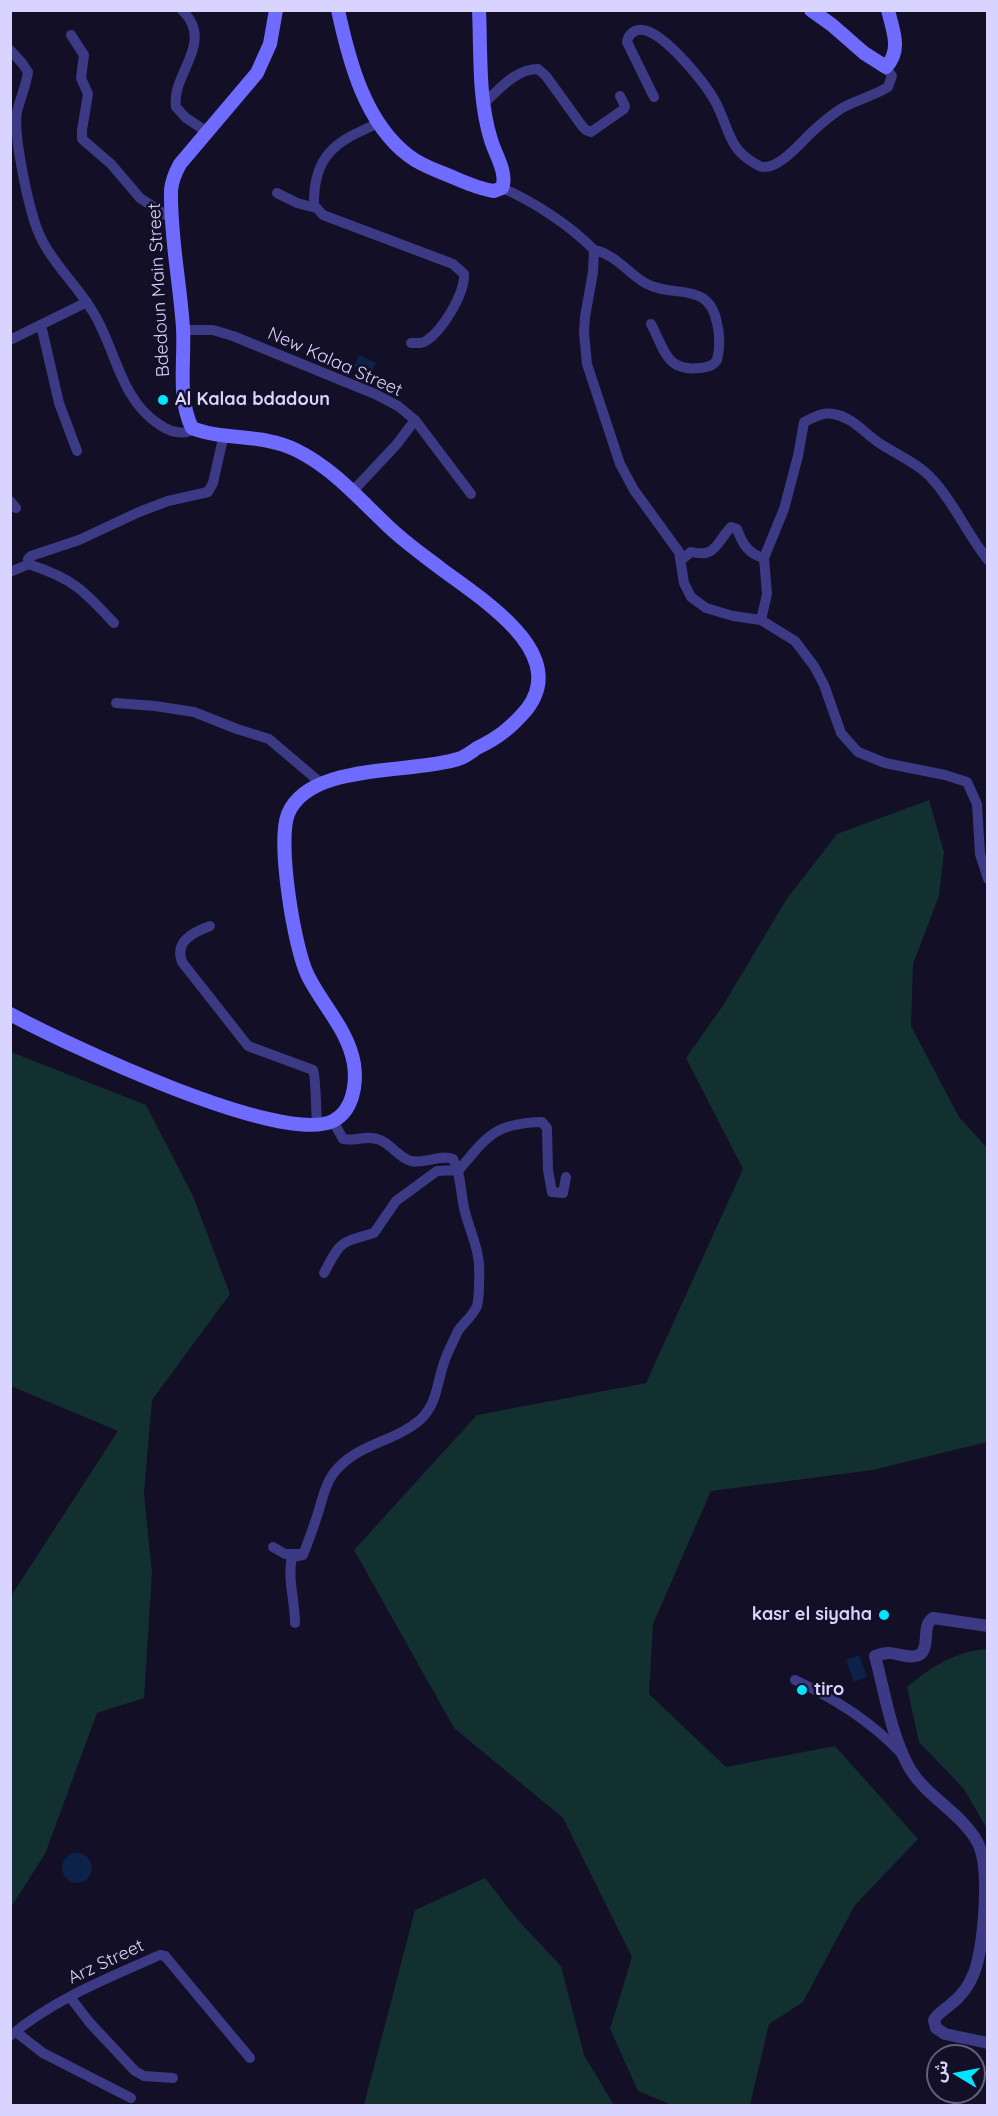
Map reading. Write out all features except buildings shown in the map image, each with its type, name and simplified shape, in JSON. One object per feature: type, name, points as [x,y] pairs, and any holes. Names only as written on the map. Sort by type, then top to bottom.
[{"type":"main road","name":"Bdedoun Main Street","points":[[192,428],[183,396],[183,330],[171,190],[175,173],[206,131],[257,73],[270,44],[276,10]]},
{"type":"main road","points":[[338,10],[357,80],[380,123],[401,150],[426,166],[494,191],[502,188],[504,176],[491,140],[483,104],[479,10]]},
{"type":"main road","points":[[811,10],[864,53],[886,67],[894,58],[896,49],[888,10]]},
{"type":"main road","points":[[10,1014],[147,1077],[242,1113],[287,1124],[317,1124],[333,1121],[349,1106],[354,1087],[354,1067],[344,1035],[308,976],[297,945],[284,837],[286,821],[295,802],[309,790],[322,784],[359,773],[458,759],[494,740],[512,726],[534,699],[540,678],[537,664],[532,651],[514,628],[477,595],[412,547],[322,466],[291,448],[272,441],[201,432],[192,428]]},
{"type":"street","points":[[182,10],[191,19],[195,33],[189,60],[176,96],[176,107],[186,118],[206,131]]},
{"type":"street","points":[[654,97],[627,42],[630,34],[637,30],[647,31],[671,48],[700,81],[716,103],[730,137],[742,156],[762,167],[771,166],[782,160],[826,120],[844,107],[888,87],[892,76],[886,67]]},
{"type":"street","points":[[71,35],[84,52],[81,78],[88,94],[82,139],[119,173],[140,198],[172,219]]},
{"type":"street","points":[[10,50],[28,72],[14,115],[35,223],[50,256],[87,302],[136,403],[148,416],[165,428],[182,433],[192,428]]},
{"type":"street","points":[[483,104],[517,75],[529,69],[538,69],[546,76],[582,126],[591,132],[624,109],[625,106],[620,96]]},
{"type":"street","points":[[380,123],[348,136],[334,146],[320,168],[314,192],[314,205],[323,215],[453,264],[464,274],[461,291],[450,315],[426,341],[411,344]]},
{"type":"street","points":[[502,188],[534,204],[581,237],[594,250],[612,258],[650,285],[698,295],[710,304],[718,330],[717,360],[712,366],[707,367],[686,369],[676,366],[666,353],[651,324]]},
{"type":"street","points":[[277,193],[297,203],[316,208]]},
{"type":"street","points":[[594,250],[593,272],[585,317],[584,340],[587,364],[620,464],[634,490],[676,546],[681,560],[684,583],[691,597],[705,608],[733,616],[761,620],[785,634],[801,649],[824,685],[841,733],[858,752],[885,763],[967,782],[977,804],[980,854],[987,879]]},
{"type":"street","points":[[10,340],[87,302]]},
{"type":"street","points":[[41,326],[59,403],[77,451]]},
{"type":"street","name":"New Kalaa Street","points":[[183,330],[213,330],[233,336],[388,400],[415,420],[471,494]]},
{"type":"street","points":[[761,620],[767,594],[764,558],[784,509],[804,422],[821,413],[836,414],[855,422],[882,445],[932,478],[949,500],[987,560]]},
{"type":"street","points":[[352,492],[397,444],[415,420]]},
{"type":"street","points":[[29,564],[28,559],[31,556],[80,540],[139,512],[168,501],[208,492],[213,483],[224,434]]},
{"type":"street","points":[[681,560],[691,552],[708,554],[714,550],[718,541],[731,527],[737,529],[742,543],[754,556],[764,558]]},
{"type":"street","points":[[10,572],[29,564],[63,577],[84,591],[114,623]]},
{"type":"street","points":[[116,703],[194,712],[268,739],[322,784]]},
{"type":"street","points":[[210,926],[194,932],[182,943],[180,953],[182,962],[248,1046],[313,1070],[316,1079],[314,1090],[317,1124]]},
{"type":"street","points":[[303,1555],[326,1487],[334,1473],[365,1447],[384,1441],[409,1428],[423,1417],[432,1403],[442,1377],[444,1362],[459,1331],[478,1305],[480,1264],[478,1249],[465,1212],[459,1170],[453,1159],[447,1157],[414,1161],[405,1158],[382,1140],[372,1137],[345,1140],[340,1136],[333,1121]]},
{"type":"street","points":[[324,1273],[336,1250],[345,1241],[374,1233],[396,1201],[437,1171],[459,1170],[485,1139],[496,1130],[525,1123],[542,1122],[547,1128],[548,1170],[552,1192],[563,1193],[566,1177]]},
{"type":"street","points":[[273,1547],[285,1554],[303,1555]]},
{"type":"street","points":[[295,1623],[295,1605],[289,1572],[292,1557],[303,1555]]},
{"type":"street","points":[[903,1754],[875,1656],[886,1652],[912,1656],[921,1653],[924,1650],[927,1626],[933,1618],[987,1626]]},
{"type":"street","points":[[795,1680],[845,1706],[878,1729],[903,1754],[925,1789],[963,1823],[977,1842],[983,1860],[986,1908],[978,1958],[972,1979],[963,1993],[934,2020],[936,2028],[945,2034],[987,2043]]},
{"type":"street","name":"Arz Street","points":[[13,2034],[45,2009],[160,1955],[165,1956],[250,2058]]},
{"type":"street","points":[[70,1997],[90,2023],[135,2071],[144,2076],[173,2078]]},
{"type":"street","points":[[13,2034],[43,2053],[131,2098]]},
{"type":"green space","points":[[929,800],[944,852],[939,896],[913,964],[911,1026],[959,1117],[987,1148],[987,1442],[873,1470],[711,1491],[653,1624],[649,1694],[726,1767],[835,1746],[918,1839],[855,1905],[803,2002],[769,2024],[750,2105],[672,2105],[638,2091],[610,2029],[632,1957],[563,1818],[454,1728],[354,1550],[477,1415],[646,1383],[743,1169],[686,1058],[724,1004],[786,900],[837,834]]},
{"type":"green space","points":[[11,1052],[146,1105],[193,1196],[230,1294],[152,1400],[144,1494],[152,1573],[144,1698],[97,1713],[45,1854],[11,1907],[11,1596],[118,1431],[11,1386]]},
{"type":"green space","points":[[988,1649],[987,1829],[964,1789],[919,1742],[907,1687],[944,1661],[976,1650]]},
{"type":"green space","points":[[485,1878],[516,1918],[561,1966],[584,2055],[614,2105],[364,2105],[415,1910]]},
{"type":"water","points":[[359,355],[376,363],[370,374],[354,366]]},
{"type":"water","points":[[859,1655],[867,1677],[854,1682],[846,1660]]},
{"type":"water","points":[[77,1853],[83,1854],[91,1862],[91,1874],[83,1882],[77,1883],[71,1882],[63,1874],[62,1868],[63,1862],[71,1854]]},
{"type":"place","name":"Al Kalaa bdadoun","points":[[163,400]]},
{"type":"place","name":"kasr el siyaha","points":[[884,1615]]},
{"type":"place","name":"tiro","points":[[802,1690]]}]
